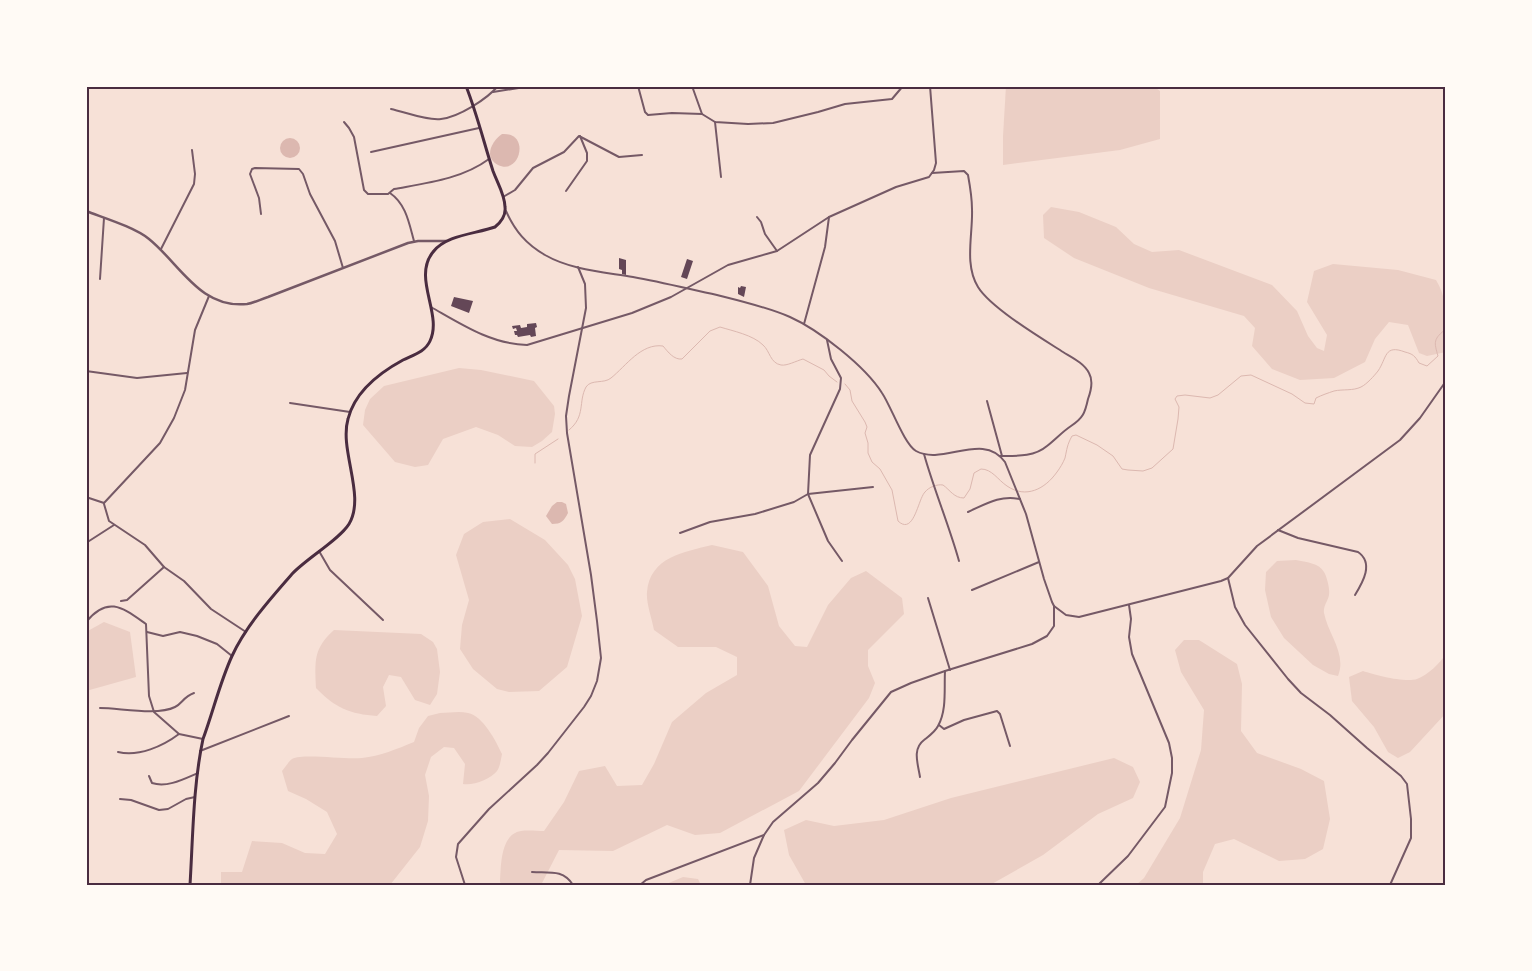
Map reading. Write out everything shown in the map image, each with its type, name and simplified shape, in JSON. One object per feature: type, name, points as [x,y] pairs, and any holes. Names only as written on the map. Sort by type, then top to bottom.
[{"type":"main road","points":[[190,885],[200,751],[232,656],[246,632],[298,568],[349,524],[352,514],[353,487],[346,432],[350,412],[356,400],[372,381],[388,369],[420,352],[427,346],[432,337],[434,328],[426,275],[427,265],[433,252],[447,241],[495,227],[502,220],[506,210],[466,86]]},
{"type":"street","points":[[391,109],[441,119],[472,106],[493,92],[498,86]]},
{"type":"street","points":[[493,92],[531,86]]},
{"type":"street","points":[[638,86],[645,112],[648,115],[672,113],[702,114]]},
{"type":"street","points":[[692,86],[702,114],[709,120],[748,124],[773,122],[845,104],[892,99],[903,86]]},
{"type":"street","points":[[431,307],[477,333],[512,344],[527,345],[648,307],[736,262],[757,258],[777,250],[829,217],[896,187],[929,177],[936,166],[930,86]]},
{"type":"street","points":[[344,122],[354,137],[365,192],[380,195],[390,193],[394,189],[470,172],[490,160]]},
{"type":"street","points":[[715,122],[721,176]]},
{"type":"street","points":[[371,152],[479,128]]},
{"type":"street","points":[[580,136],[619,157],[642,155]]},
{"type":"street","points":[[566,191],[587,161],[587,153],[580,136]]},
{"type":"street","points":[[503,197],[515,190],[533,168],[564,152],[580,136]]},
{"type":"street","points":[[161,250],[194,184],[195,174],[192,150]]},
{"type":"street","points":[[261,214],[259,198],[250,174],[252,169],[299,169],[335,241],[342,268]]},
{"type":"street","points":[[506,210],[514,227],[524,241],[546,256],[578,267],[685,288],[742,302],[789,316],[804,324],[827,340],[871,377],[882,393],[911,447],[916,451],[932,455],[974,448],[1001,456],[1026,455],[1038,451],[1083,417],[1090,393],[1090,373],[1080,363],[1025,326],[981,292],[974,278],[970,260],[972,209],[968,175],[964,171],[932,173]]},
{"type":"street","points":[[390,193],[399,201],[404,209],[414,242]]},
{"type":"street","points":[[86,211],[142,234],[161,250],[197,288],[218,301],[232,303],[249,304],[414,242],[447,241]]},
{"type":"street","points":[[757,217],[765,234],[777,250]]},
{"type":"street","points":[[804,324],[825,247],[829,217]]},
{"type":"street","points":[[100,279],[104,218]]},
{"type":"street","points":[[465,885],[456,858],[458,844],[489,809],[548,753],[584,707],[597,681],[601,658],[597,621],[567,433],[566,416],[583,327],[586,295],[578,267]]},
{"type":"street","points":[[104,503],[160,443],[174,418],[185,390],[195,330],[209,296]]},
{"type":"street","points":[[827,340],[832,359],[841,380],[840,388],[810,455],[808,494],[828,541],[842,561]]},
{"type":"street","points":[[86,371],[137,378],[187,373]]},
{"type":"street","points":[[1054,606],[1066,615],[1073,617],[1128,605],[1228,578],[1253,549],[1400,440],[1420,418],[1446,381]]},
{"type":"street","points":[[750,885],[754,858],[764,835],[773,822],[818,783],[891,692],[945,671],[1032,644],[1047,636],[1054,626],[1054,606],[1039,562],[1026,514],[1001,456],[987,401]]},
{"type":"street","points":[[290,403],[350,412]]},
{"type":"street","points":[[924,454],[932,484],[950,529],[959,561]]},
{"type":"street","points":[[680,534],[710,522],[755,514],[780,507],[800,500],[808,494],[874,487]]},
{"type":"street","points":[[86,497],[104,503]]},
{"type":"street","points":[[968,512],[1001,498],[1020,499]]},
{"type":"street","points":[[104,503],[109,521],[145,545],[164,568],[184,581],[211,609],[246,632]]},
{"type":"street","points":[[86,543],[114,525]]},
{"type":"street","points":[[1278,530],[1298,538],[1358,552],[1363,556],[1366,561],[1365,579],[1356,595]]},
{"type":"street","points":[[319,551],[330,570],[383,620]]},
{"type":"street","points":[[972,590],[1039,562]]},
{"type":"street","points":[[121,601],[128,600],[164,568]]},
{"type":"street","points":[[1228,578],[1235,607],[1245,624],[1288,679],[1301,693],[1397,772],[1407,784],[1411,838],[1390,885]]},
{"type":"street","points":[[928,598],[950,670]]},
{"type":"street","points":[[1098,885],[1128,856],[1165,807],[1172,773],[1172,758],[1169,744],[1132,654],[1129,637],[1131,619],[1128,605]]},
{"type":"street","points":[[86,622],[99,608],[110,606],[123,609],[146,624],[149,696],[154,712],[179,734],[203,739]]},
{"type":"street","points":[[147,632],[163,636],[180,632],[197,636],[216,644],[232,656]]},
{"type":"street","points":[[920,777],[917,747],[939,725],[943,710],[945,671]]},
{"type":"street","points":[[100,708],[154,712],[175,707],[185,697],[194,693]]},
{"type":"street","points":[[939,725],[944,729],[994,710],[1000,714],[1010,746]]},
{"type":"street","points":[[200,751],[289,716]]},
{"type":"street","points":[[118,752],[134,753],[169,742],[179,734]]},
{"type":"street","points":[[149,776],[152,783],[163,785],[198,773]]},
{"type":"street","points":[[120,799],[131,800],[159,810],[168,809],[186,799],[196,797]]},
{"type":"street","points":[[640,885],[646,880],[764,835]]},
{"type":"street","points":[[532,872],[564,874],[573,885]]},
{"type":"shaded area","points":[[1006,86],[1153,86],[1160,91],[1160,139],[1120,150],[1003,165]]},
{"type":"shaded area","points":[[502,134],[511,135],[517,140],[519,146],[517,159],[512,165],[506,167],[493,162],[490,154],[492,145]]},
{"type":"shaded area","points":[[290,138],[297,141],[300,148],[297,155],[290,158],[283,155],[280,148],[283,141]]},
{"type":"shaded area","points":[[1051,207],[1079,212],[1116,227],[1134,244],[1152,252],[1179,250],[1272,285],[1297,311],[1308,336],[1317,348],[1324,351],[1327,335],[1307,302],[1314,271],[1333,264],[1398,270],[1436,280],[1445,306],[1447,324],[1446,352],[1427,356],[1419,353],[1408,325],[1389,322],[1375,339],[1365,362],[1334,378],[1300,380],[1272,369],[1252,346],[1255,328],[1244,316],[1149,288],[1074,258],[1044,238],[1043,215]]},
{"type":"shaded area","points":[[459,368],[481,370],[534,381],[554,406],[555,414],[552,432],[532,447],[515,446],[498,435],[476,427],[443,439],[428,465],[415,467],[395,462],[363,425],[365,410],[370,399],[384,386]]},
{"type":"shaded area","points":[[557,502],[566,504],[568,513],[562,522],[552,524],[546,516]]},
{"type":"shaded area","points":[[510,519],[545,540],[568,565],[575,579],[582,616],[567,667],[539,691],[509,692],[497,689],[473,669],[460,649],[462,625],[469,600],[456,555],[464,534],[483,522]]},
{"type":"shaded area","points":[[712,545],[743,552],[768,586],[779,626],[795,646],[807,647],[828,605],[851,578],[866,571],[902,598],[904,614],[868,650],[868,666],[875,683],[869,698],[799,791],[720,833],[695,835],[667,825],[613,851],[559,850],[541,885],[502,885],[500,882],[503,852],[509,838],[514,833],[521,831],[544,831],[564,802],[579,771],[605,766],[617,786],[642,785],[654,764],[672,722],[706,693],[737,675],[737,657],[716,647],[678,647],[654,630],[648,606],[647,592],[654,571],[670,558],[690,550]]},
{"type":"shaded area","points":[[1296,560],[1312,563],[1322,569],[1326,577],[1329,592],[1324,613],[1339,652],[1340,668],[1338,676],[1329,674],[1313,665],[1284,638],[1271,617],[1265,590],[1266,572],[1277,561]]},
{"type":"shaded area","points":[[104,622],[130,632],[136,677],[86,691],[86,632]]},
{"type":"shaded area","points":[[334,630],[421,634],[433,642],[437,649],[440,672],[437,694],[430,705],[415,700],[401,677],[389,675],[383,687],[386,706],[377,716],[351,712],[330,701],[316,688],[316,663],[322,643]]},
{"type":"shaded area","points":[[1184,640],[1199,640],[1237,664],[1242,684],[1241,731],[1257,753],[1301,769],[1324,781],[1330,819],[1323,849],[1305,859],[1279,861],[1234,839],[1215,844],[1203,872],[1203,885],[1136,885],[1144,878],[1180,818],[1201,750],[1204,710],[1181,672],[1175,650]]},
{"type":"shaded area","points":[[1446,654],[1446,713],[1410,752],[1398,758],[1388,752],[1374,727],[1352,701],[1349,677],[1363,671],[1398,679],[1417,679],[1433,668]]},
{"type":"shaded area","points":[[465,712],[479,719],[502,754],[500,765],[494,774],[486,779],[477,783],[463,784],[465,764],[454,748],[444,747],[431,757],[425,775],[429,796],[428,821],[420,847],[390,885],[221,885],[221,872],[242,872],[252,841],[282,843],[305,853],[325,854],[337,834],[327,812],[288,791],[282,771],[292,759],[298,757],[362,758],[395,750],[414,742],[419,728],[428,716],[440,713]]},
{"type":"shaded area","points":[[1114,758],[1133,767],[1140,782],[1133,798],[1098,814],[1043,855],[990,885],[806,885],[789,855],[784,830],[806,820],[834,826],[884,820],[951,798]]},
{"type":"shaded area","points":[[683,877],[698,879],[701,885],[664,885]]},
{"type":"building","points":[[619,258],[626,260],[626,275],[622,274],[622,270],[619,269]]},
{"type":"building","points":[[687,259],[693,261],[687,279],[681,277]]},
{"type":"building","points":[[741,286],[746,287],[744,297],[738,294],[738,287],[740,288]]},
{"type":"building","points":[[454,297],[473,301],[469,313],[451,306]]},
{"type":"building","points":[[536,323],[536,336],[531,337],[530,335],[518,337],[514,331],[517,331],[516,328],[513,329],[512,326],[520,325],[521,328],[527,327],[527,324]]},
{"type":"waterway","points":[[569,430],[578,419],[584,393],[588,385],[608,380],[634,356],[655,346],[663,346],[674,357],[682,359],[710,331],[720,327],[743,334],[759,342],[777,364],[786,365],[803,359],[824,370],[837,382]]},
{"type":"waterway","points":[[845,384],[850,390],[852,401],[867,427],[865,433],[868,453],[872,462],[880,469],[892,490],[898,521],[908,524],[915,515],[925,492],[936,485],[943,485],[955,495],[964,498],[970,489],[974,473],[981,469],[992,473],[1014,490],[1028,492],[1041,487],[1059,469],[1065,458],[1070,439],[1076,435],[1097,445],[1113,456],[1122,469],[1143,471],[1152,468],[1173,449],[1179,407],[1175,399],[1177,396],[1210,398],[1218,395],[1241,376],[1251,375],[1292,394],[1305,403],[1314,404],[1316,398],[1325,394],[1363,386],[1378,371],[1390,351],[1398,350],[1410,354],[1419,363],[1427,366],[1438,356],[1436,341],[1439,335],[1446,329]]},
{"type":"waterway","points":[[535,463],[535,454],[558,439]]}]
